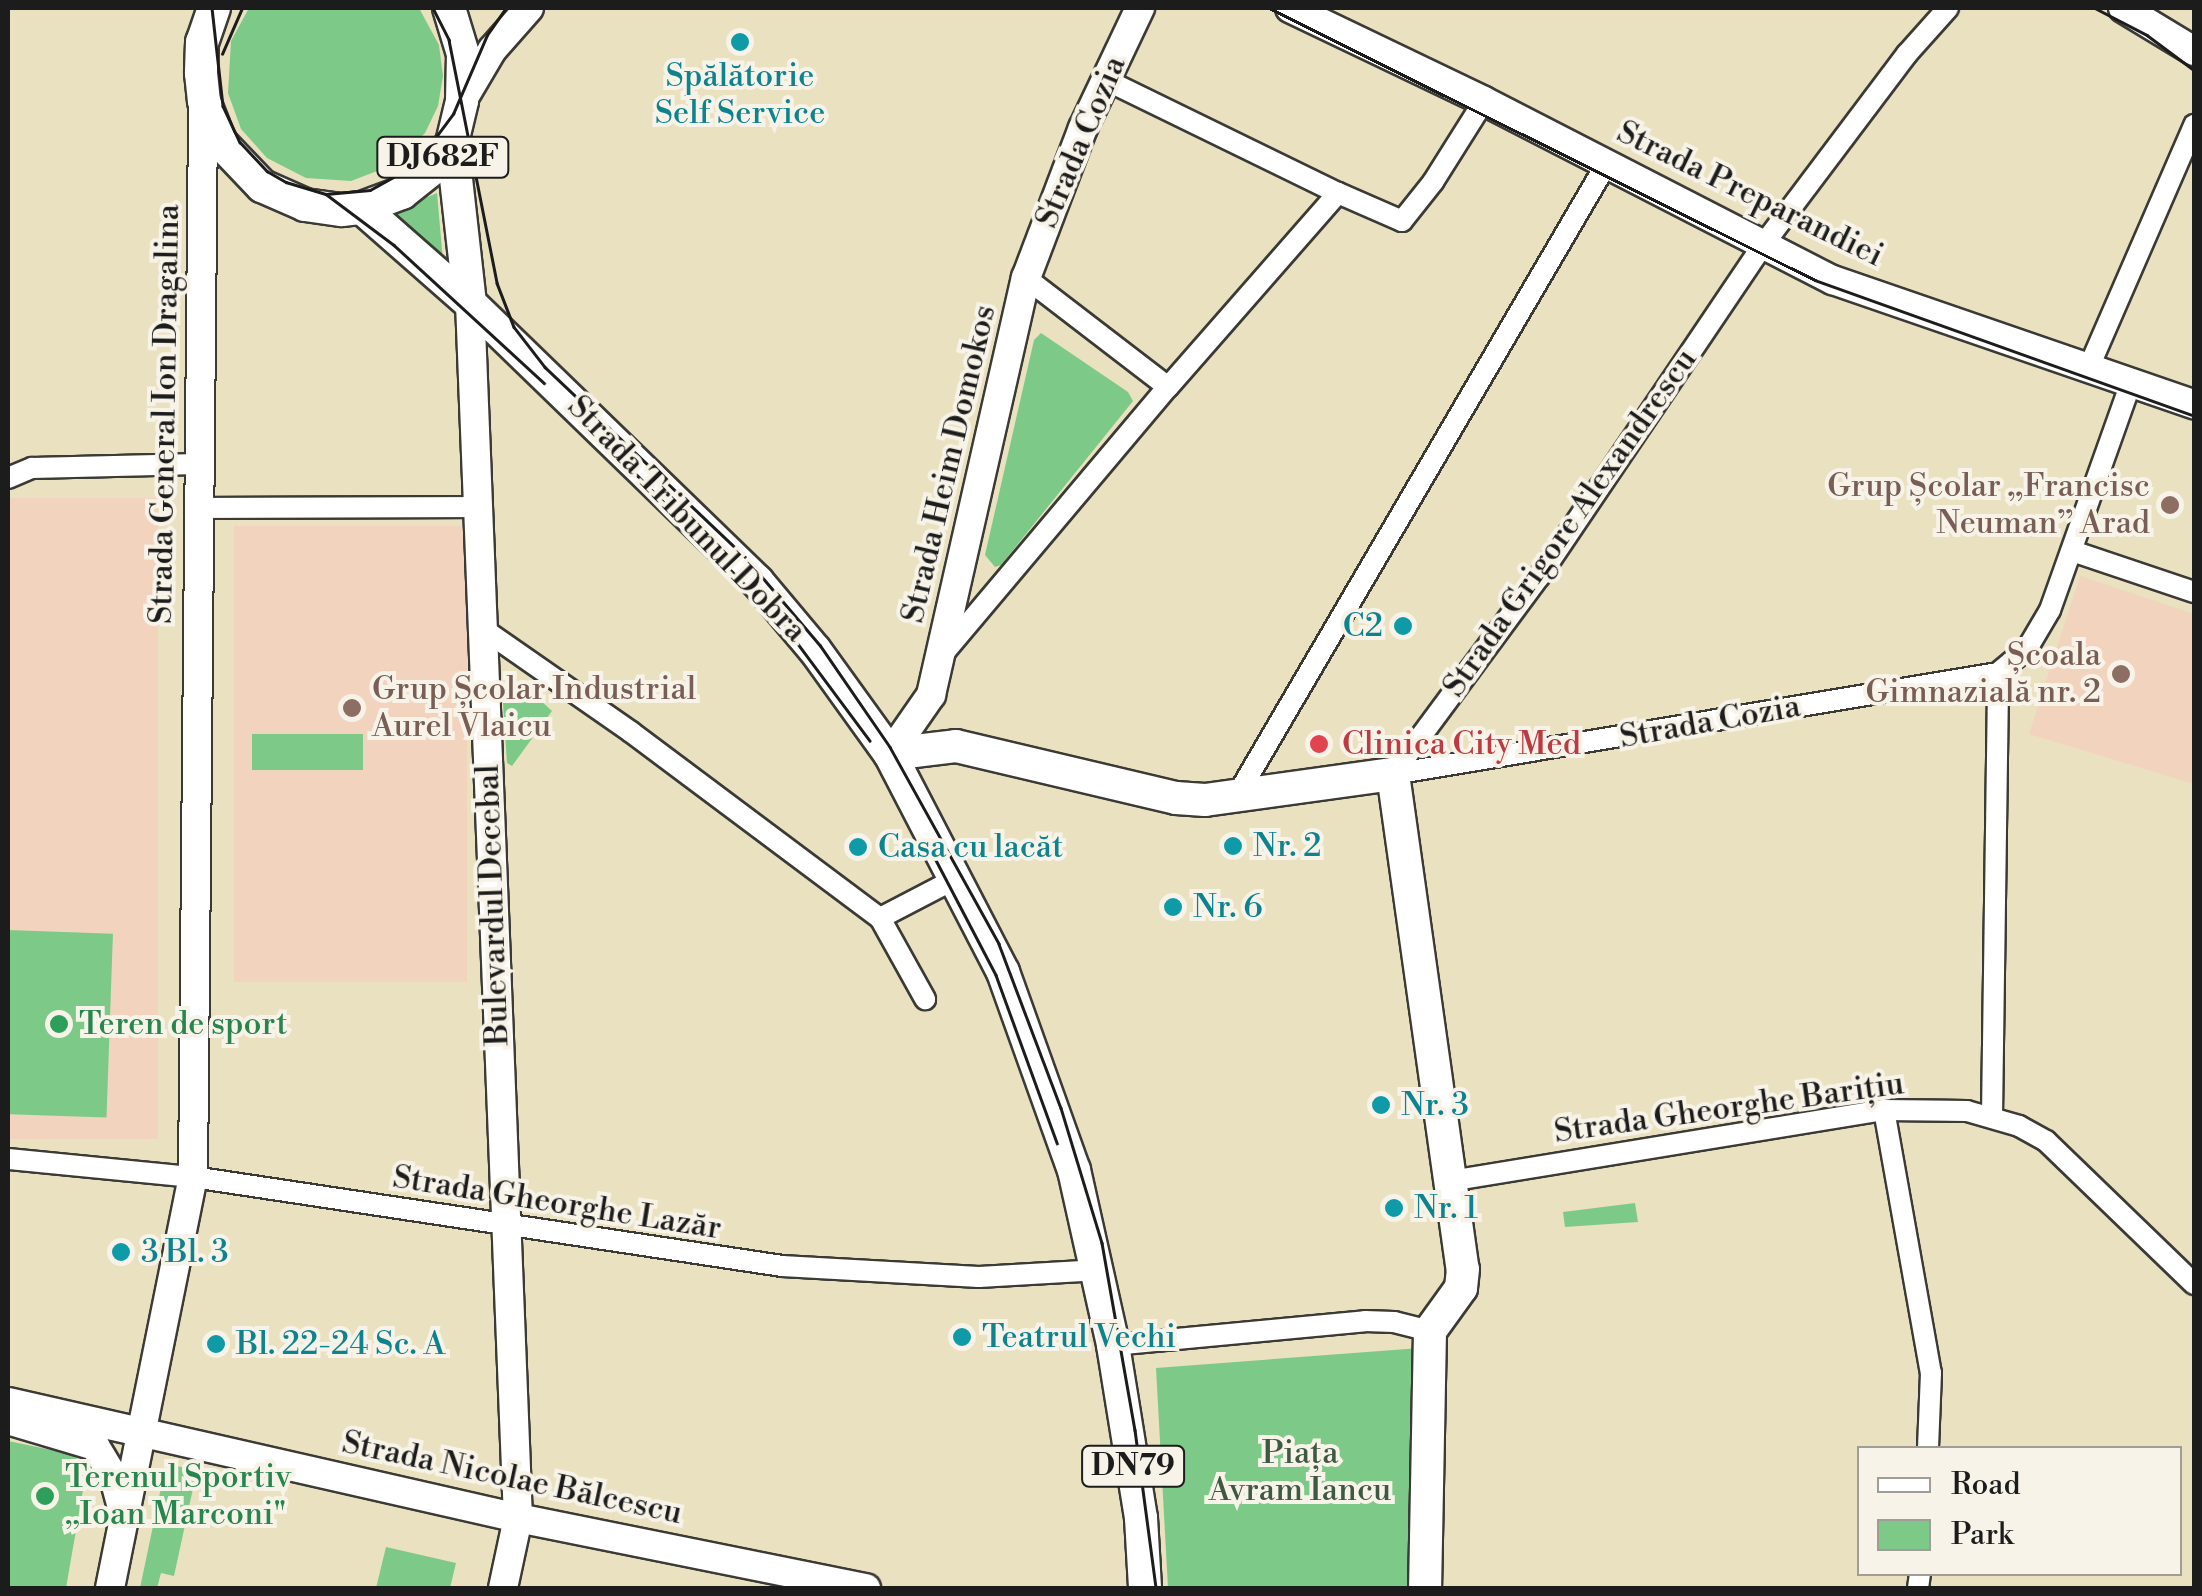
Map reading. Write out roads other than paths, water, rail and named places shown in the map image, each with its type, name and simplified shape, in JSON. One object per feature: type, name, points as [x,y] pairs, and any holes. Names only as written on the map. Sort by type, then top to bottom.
[{"type":"main road","points":[[196,8],[202,42]]},
{"type":"main road","name":"DJ682F","points":[[214,8],[202,42],[204,101],[220,142],[262,186],[318,208],[362,208],[402,193],[424,177],[452,142],[462,101],[463,54],[449,8]]},
{"type":"main road","name":"DJ682F","points":[[462,101],[492,50],[528,8]]},
{"type":"main road","name":"Strada Cozia","points":[[1026,278],[1104,79],[1140,8]]},
{"type":"main road","name":"Strada Preparandiei","points":[[1290,8],[1484,101],[1833,280],[2194,404]]},
{"type":"main road","points":[[2122,8],[2194,51]]},
{"type":"main road","name":"Strada General Ion Dragalina","points":[[110,1588],[145,1432],[193,1177],[204,101]]},
{"type":"main road","points":[[452,142],[470,304]]},
{"type":"main road","points":[[362,208],[470,304]]},
{"type":"main road","name":"Strada Heim Domokos","points":[[890,754],[932,695],[1026,278]]},
{"type":"main road","name":"Bulevardul Decebal","points":[[470,304],[518,1518],[503,1588]]},
{"type":"main road","name":"Strada Tribunul Dobra","points":[[470,304],[757,581],[815,650],[890,754],[1015,1003],[1074,1170],[1100,1270],[1113,1345]]},
{"type":"main road","name":"Strada Cozia","points":[[890,754],[956,746],[1176,798],[1236,799],[1393,774]]},
{"type":"main road","points":[[1393,774],[1463,1280],[1451,1306],[1430,1331],[1425,1588]]},
{"type":"main road","name":"DN79","points":[[1113,1345],[1141,1518],[1145,1588]]},
{"type":"main road","name":"Strada Nicolae Bălcescu","points":[[8,1402],[518,1518],[866,1588]]},
{"type":"main road","points":[[8,1420],[95,1446],[114,1478],[125,1522]]},
{"type":"street","name":"Strada Grigore Alexandrescu","points":[[1393,774],[1539,577],[1764,244],[1907,54],[1948,8]]},
{"type":"street","points":[[1104,79],[1402,221],[1433,182],[1484,101]]},
{"type":"street","points":[[2088,367],[2194,125]]},
{"type":"street","points":[[1236,799],[1607,163]]},
{"type":"street","points":[[1168,387],[1338,193]]},
{"type":"street","name":"Strada Heim Domokos","points":[[941,656],[1168,387],[1026,278]]},
{"type":"street","points":[[1992,1116],[1998,673],[2014,662],[2038,632],[2072,551],[2131,382]]},
{"type":"street","points":[[8,478],[32,468],[198,464]]},
{"type":"street","points":[[199,508],[476,507]]},
{"type":"street","points":[[2072,551],[2194,592]]},
{"type":"street","points":[[483,629],[646,743],[880,918],[925,998]]},
{"type":"street","name":"Strada Cozia","points":[[1393,774],[1998,673]]},
{"type":"street","points":[[880,918],[954,879]]},
{"type":"street","points":[[1884,1110],[1931,1373],[1928,1446]]},
{"type":"street","name":"Strada Gheorghe Barițiu","points":[[1450,1181],[1884,1110],[1967,1111],[1992,1116],[2046,1141],[2194,1284]]},
{"type":"street","name":"Strada Gheorghe Lazăr","points":[[8,1159],[193,1177],[686,1255],[851,1272],[979,1277],[1100,1270]]},
{"type":"street","points":[[1113,1345],[1365,1321],[1430,1331]]},
{"type":"tram line","points":[[212,8],[223,106],[240,142],[267,171],[286,182],[326,194],[370,190],[415,165],[453,114],[487,35],[506,8]]},
{"type":"tram line","points":[[222,54],[242,8]]},
{"type":"tram line","points":[[433,8],[449,40],[497,283],[514,327],[545,367],[747,559],[820,645],[890,747],[999,944],[1061,1108],[1102,1243],[1135,1430],[1156,1588]]},
{"type":"tram line","points":[[1269,8],[1815,280],[2194,416]]},
{"type":"tram line","points":[[2095,8],[2147,35],[2194,70]]},
{"type":"tram line","points":[[326,194],[394,245],[544,383]]},
{"type":"tram line","points":[[633,471],[781,621],[870,741]]},
{"type":"tram line","points":[[926,841],[996,975],[1057,1143]]},
{"type":"place","name":"Spălătorie Self Service","points":[[740,42]]},
{"type":"place","name":"Grup Școlar „Francisc Neuman” Arad","points":[[2170,505]]},
{"type":"place","name":"C2","points":[[1403,626]]},
{"type":"place","name":"Școala Gimnazială nr. 2","points":[[2121,674]]},
{"type":"place","name":"Grup Școlar Industrial Aurel Vlaicu","points":[[352,708]]},
{"type":"place","name":"Clinica City Med","points":[[1319,744]]},
{"type":"place","name":"Nr. 2","points":[[1233,846]]},
{"type":"place","name":"Casa cu lacăt","points":[[858,847]]},
{"type":"place","name":"Nr. 6","points":[[1173,907]]},
{"type":"place","name":"Teren de sport","points":[[59,1024]]},
{"type":"place","name":"Nr. 3","points":[[1381,1105]]},
{"type":"place","name":"Nr. 1","points":[[1394,1208]]},
{"type":"place","name":"3 Bl. 3","points":[[121,1252]]},
{"type":"place","name":"Teatrul Vechi","points":[[962,1337]]},
{"type":"place","name":"Bl. 22-24 Sc. A","points":[[216,1344]]},
{"type":"place","name":"Terenul Sportiv ,,Ioan Marconi\"","points":[[45,1496]]},
{"type":"park label","name":"Piața Avram Iancu","points":[[1300,1472]]}]
